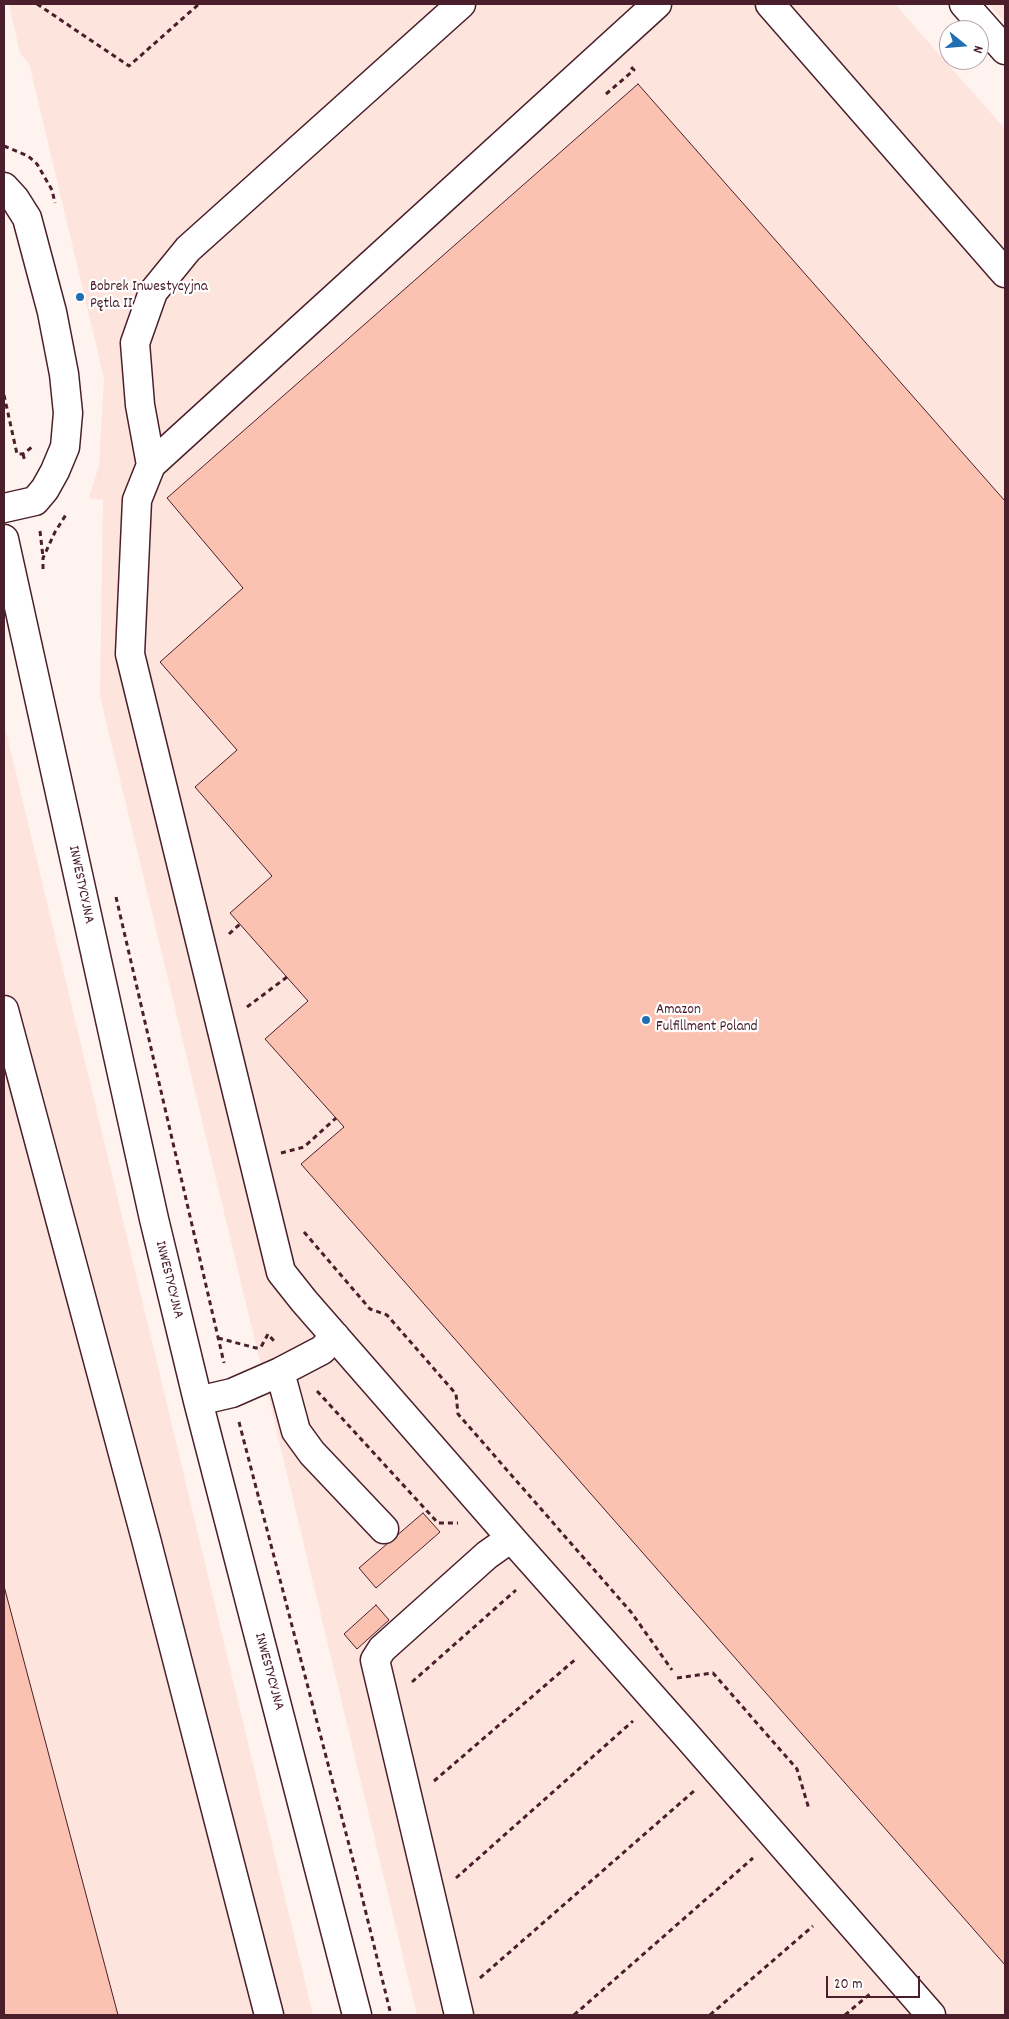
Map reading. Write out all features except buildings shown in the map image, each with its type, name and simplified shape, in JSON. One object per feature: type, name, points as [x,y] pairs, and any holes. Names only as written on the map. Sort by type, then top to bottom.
[{"type":"street","points":[[151,465],[140,405],[135,343],[153,292],[188,249],[461,4]]},
{"type":"street","points":[[657,4],[151,465],[136,500],[130,654],[281,1272],[511,1538],[668,1714],[931,2015]]},
{"type":"street","points":[[770,4],[1005,273]]},
{"type":"street","points":[[964,4],[1005,50]]},
{"type":"street","points":[[4,187],[15,199],[27,218],[52,312],[64,374],[68,413],[65,446],[56,472],[45,489],[36,501],[4,508]]},
{"type":"street","name":"INWESTYCYJNA","points":[[4,539],[12,619],[152,1210],[198,1401],[357,2015]]},
{"type":"street","points":[[4,1010],[146,1539],[269,2015]]},
{"type":"street","points":[[198,1401],[232,1393],[286,1368],[322,1350],[335,1336]]},
{"type":"street","points":[[286,1368],[296,1432],[312,1453],[384,1529]]},
{"type":"street","points":[[460,2015],[375,1660],[382,1649],[487,1555],[511,1538]]},
{"type":"path","points":[[37,4],[129,66],[198,4]]},
{"type":"path","points":[[4,146],[28,156],[37,164],[52,190],[57,209]]},
{"type":"path","points":[[4,395],[17,454],[23,454],[34,445]]},
{"type":"path","points":[[43,573],[43,558],[69,508]]},
{"type":"path","points":[[116,895],[218,1338],[354,1864],[391,2015]]},
{"type":"path","points":[[246,1008],[287,977]]},
{"type":"path","points":[[274,1155],[304,1147],[336,1118]]},
{"type":"path","points":[[218,1338],[256,1348],[261,1347],[268,1334],[286,1368],[438,1523],[464,1523],[487,1555],[522,1597]]},
{"type":"path","points":[[411,1682],[516,1590]]},
{"type":"path","points":[[571,1651],[583,1664]]},
{"type":"path","points":[[429,1786],[577,1658]]},
{"type":"path","points":[[677,1678],[713,1673],[797,1769],[809,1809]]},
{"type":"path","points":[[628,1715],[639,1728]]},
{"type":"path","points":[[688,1784],[700,1798]]},
{"type":"path","points":[[476,1982],[694,1791]]},
{"type":"path","points":[[747,1851],[759,1865]]},
{"type":"path","points":[[574,2015],[753,1858]]},
{"type":"path","points":[[807,1919],[818,1932]]},
{"type":"path","points":[[710,2015],[813,1926]]},
{"type":"path","points":[[866,1985],[877,1998]]},
{"type":"path","points":[[845,2015],[872,1992]]},
{"type":"shaded area","points":[[9,4],[895,4],[939,54],[939,70],[953,70],[1005,129],[1005,2015],[417,2015],[100,696],[103,500],[89,498],[99,466],[104,378],[29,63],[20,53]]},
{"type":"shaded area","points":[[988,4],[1005,4],[1005,22]]},
{"type":"shaded area","points":[[4,723],[313,2015],[4,2015]]},
{"type":"place","name":"Bobrek Inwestycyjna Pętla II","points":[[80,297]]},
{"type":"place","name":"Amazon Fulfillment Poland","points":[[646,1020]]}]
